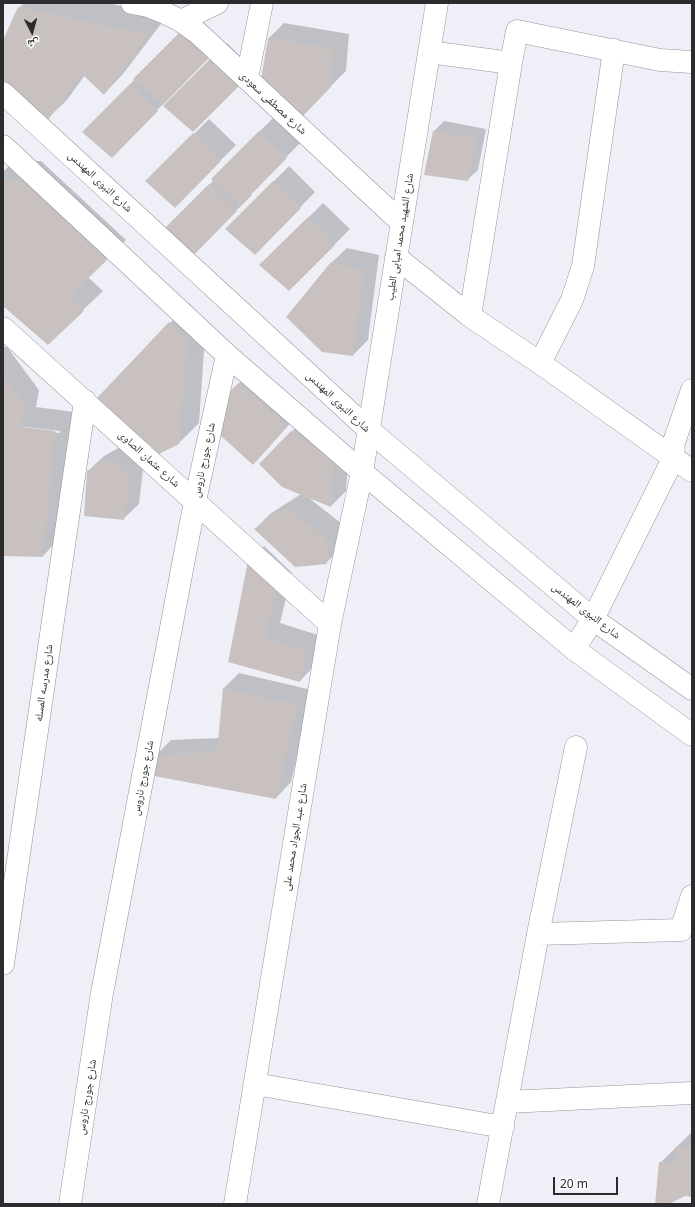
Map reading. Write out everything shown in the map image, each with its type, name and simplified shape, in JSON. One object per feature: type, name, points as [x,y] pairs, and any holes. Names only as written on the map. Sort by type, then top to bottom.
[{"type":"street","points":[[181,21],[217,3]]},
{"type":"street","points":[[247,78],[262,3]]},
{"type":"street","name":"شارع الشهيد محمد امبابى الطيب","points":[[362,472],[437,3]]},
{"type":"street","name":"شارع مصطفى سعودى","points":[[142,4],[181,21],[198,33],[402,222]]},
{"type":"street","points":[[470,316],[517,30],[660,60],[692,62]]},
{"type":"street","points":[[540,364],[572,300],[583,266],[614,50]]},
{"type":"street","points":[[429,52],[511,63]]},
{"type":"street","name":"شارع النبوى المهندس","points":[[3,93],[369,430],[593,619],[692,689]]},
{"type":"street","points":[[3,146],[226,355],[362,472],[574,649],[692,735]]},
{"type":"street","points":[[396,257],[470,316],[692,471]]},
{"type":"street","name":"شارع عثمان الصاوى","points":[[3,328],[330,624]]},
{"type":"street","name":"شارع جورج ناروس","points":[[70,1204],[102,993],[195,501],[226,355]]},
{"type":"street","points":[[574,649],[593,619],[673,459],[674,442],[692,390]]},
{"type":"street","name":"شارع مدرسه المسله","points":[[3,964],[86,402]]},
{"type":"street","name":"شارع عبد الجواد محمد على","points":[[235,1204],[330,624],[362,472]]},
{"type":"street","points":[[488,1204],[538,934],[576,747]]},
{"type":"street","points":[[538,934],[681,930],[692,896]]},
{"type":"street","points":[[254,1084],[503,1127]]},
{"type":"street","points":[[508,1102],[692,1093]]},
{"type":"building","points":[[18,7],[149,35],[104,95],[82,74],[47,121],[3,84],[3,40]]},
{"type":"building","points":[[181,31],[209,58],[163,105],[133,79]]},
{"type":"building","points":[[268,38],[334,49],[331,87],[299,120],[261,79]]},
{"type":"building","points":[[211,58],[239,86],[193,132],[163,106]]},
{"type":"building","points":[[130,84],[158,111],[112,158],[82,132]]},
{"type":"building","points":[[259,131],[287,158],[241,205],[211,179]]},
{"type":"building","points":[[433,131],[476,139],[468,181],[424,175]]},
{"type":"building","points":[[193,133],[221,161],[175,208],[145,181]]},
{"type":"building","points":[[3,180],[21,180],[107,260],[69,297],[84,311],[48,345],[3,306]]},
{"type":"building","points":[[273,181],[301,208],[255,255],[225,229]]},
{"type":"building","points":[[209,184],[237,211],[191,258],[161,232]]},
{"type":"building","points":[[308,217],[335,245],[289,291],[259,265]]},
{"type":"building","points":[[331,262],[364,270],[353,356],[322,352],[286,317]]},
{"type":"building","points":[[169,322],[187,341],[179,444],[157,455],[97,398]]},
{"type":"building","points":[[3,377],[25,406],[21,427],[55,431],[43,557],[3,556]]},
{"type":"building","points":[[239,383],[287,427],[253,465],[220,435],[222,398]]},
{"type":"building","points":[[291,431],[334,461],[331,507],[282,487],[259,464]]},
{"type":"building","points":[[108,460],[130,475],[124,520],[84,516],[87,471]]},
{"type":"building","points":[[286,507],[327,539],[327,564],[295,567],[254,529]]},
{"type":"building","points":[[248,561],[277,588],[265,638],[306,651],[300,682],[228,662]]},
{"type":"building","points":[[223,688],[297,705],[276,799],[149,775],[155,755],[217,752]]},
{"type":"building","points":[[675,1147],[692,1147],[692,1197],[685,1196],[669,1204],[655,1204],[659,1162],[677,1163]]}]
